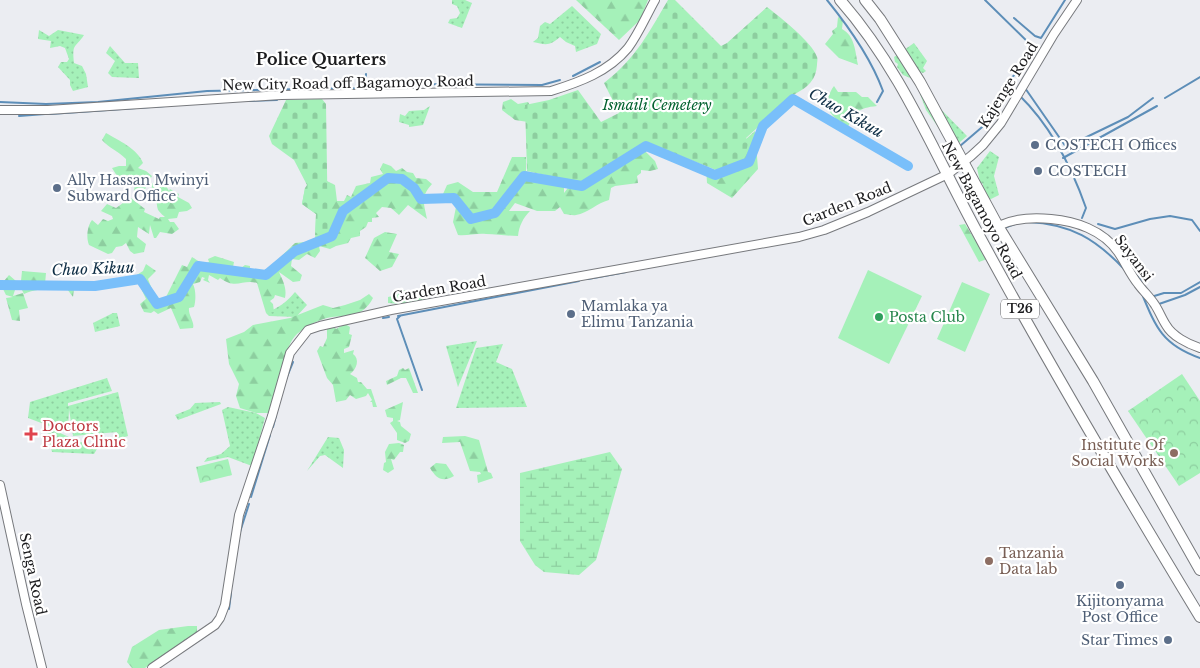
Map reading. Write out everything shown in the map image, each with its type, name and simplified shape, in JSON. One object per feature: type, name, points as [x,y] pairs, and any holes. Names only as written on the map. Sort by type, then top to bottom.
[{"type":"highway","name":"New Bagamoyo Road","points":[[840,0],[862,27],[897,80],[979,236],[1070,400],[1200,617]]},
{"type":"highway","name":"New Bagamoyo Road","points":[[865,0],[880,19],[920,82],[998,226],[1094,381],[1200,570]]},
{"type":"street","name":"New City Road off Bagamoyo Road","points":[[0,110],[48,110],[281,95],[551,91],[585,79],[610,66],[629,47],[655,0]]},
{"type":"street","name":"Kajenge Road","points":[[948,174],[983,146],[995,131],[1077,0]]},
{"type":"street","name":"Garden Road","points":[[152,668],[215,625],[220,618],[224,605],[239,516],[272,416],[290,353],[308,330],[391,310],[824,230],[868,212],[948,174]]},
{"type":"street","name":"Sayansi","points":[[998,226],[1018,219],[1062,220],[1087,228],[1102,237],[1116,250],[1156,306],[1167,328],[1191,346],[1200,348]]},
{"type":"street","name":"Senga Road","points":[[0,485],[42,668]]},
{"type":"green space","points":[[452,0],[465,0],[472,3],[462,28],[448,23],[450,19],[457,18],[460,13],[457,6],[452,4]]},
{"type":"green space","points":[[576,0],[648,0],[640,20],[619,40]]},
{"type":"green space","name":"Ismaili Cemetery","points":[[668,0],[675,0],[721,46],[727,43],[767,7],[795,30],[814,51],[817,59],[813,79],[804,89],[795,94],[746,138],[749,142],[743,160],[716,170],[648,143],[581,183],[527,171],[525,105],[549,100],[578,90],[601,122],[619,113],[604,83],[633,55]]},
{"type":"green space","points":[[572,6],[601,34],[597,44],[576,52],[575,46],[560,37],[548,44],[533,42],[538,38],[540,26],[545,22],[550,24]]},
{"type":"green space","points":[[838,17],[843,20],[842,29],[852,40],[858,65],[839,58],[825,44],[833,34],[832,31],[837,27]]},
{"type":"green space","points":[[39,30],[49,36],[58,30],[84,35],[75,46],[73,56],[74,63],[82,66],[86,74],[88,87],[73,91],[70,80],[58,67],[61,62],[67,62],[69,59],[65,48],[60,46],[50,48],[51,41],[38,39]]},
{"type":"green space","points":[[914,43],[927,61],[923,68],[926,71],[923,73],[903,65],[922,74],[915,80],[903,75],[897,67],[898,64],[895,62],[894,57]]},
{"type":"green space","points":[[110,46],[125,63],[138,63],[139,78],[112,77],[108,73],[115,61],[106,53]]},
{"type":"green space","points":[[834,86],[838,92],[856,92],[862,97],[868,97],[877,106],[865,108],[858,112],[847,129],[833,116],[824,104]]},
{"type":"green space","points":[[924,92],[967,136],[953,148],[926,110],[920,94]]},
{"type":"green space","points":[[322,99],[326,104],[328,235],[315,235],[316,214],[302,204],[307,185],[294,160],[272,144],[269,136],[286,100]]},
{"type":"green space","points":[[511,99],[518,104],[528,102],[531,107],[528,122],[515,120],[502,110],[503,102]]},
{"type":"green space","points":[[430,106],[423,125],[409,127],[409,125],[399,122],[400,114],[405,116],[409,111],[424,110]]},
{"type":"green space","points":[[755,131],[758,169],[732,198],[707,183],[706,166],[715,172],[743,160],[746,139]]},
{"type":"green space","points":[[106,133],[137,153],[143,163],[138,168],[152,176],[144,191],[134,191],[136,178],[130,177],[132,182],[118,185],[117,176],[112,168],[126,166],[126,159],[102,140]]},
{"type":"green space","points":[[641,147],[655,161],[658,169],[650,171],[641,170],[641,173],[637,176],[638,183],[611,188],[609,200],[585,212],[575,215],[564,214],[560,207],[555,211],[537,211],[515,203],[509,211],[530,211],[522,222],[518,236],[458,235],[453,222],[458,197],[443,194],[447,185],[458,182],[473,192],[497,192],[512,157],[526,157],[526,171],[564,181],[564,193],[573,181],[581,183]]},
{"type":"green space","points":[[990,151],[999,157],[994,176],[999,195],[989,200],[983,190],[983,184],[980,182],[977,168]]},
{"type":"green space","points":[[383,163],[391,166],[396,171],[402,168],[407,172],[413,173],[416,178],[426,179],[432,184],[424,197],[427,219],[408,205],[399,215],[391,208],[382,207],[376,213],[379,217],[372,218],[372,222],[368,222],[366,227],[360,231],[360,236],[351,238],[348,243],[330,249],[319,246],[320,251],[315,258],[307,254],[299,260],[292,259],[291,266],[302,275],[300,281],[293,282],[279,272],[284,285],[285,298],[275,295],[270,301],[273,304],[274,312],[266,313],[257,283],[235,284],[220,278],[218,280],[209,275],[208,280],[210,283],[203,280],[205,278],[202,277],[200,282],[193,284],[195,301],[194,307],[189,308],[189,311],[193,328],[180,329],[171,308],[158,314],[154,311],[151,313],[144,312],[140,304],[146,299],[135,276],[143,271],[146,264],[156,271],[148,279],[155,297],[160,299],[166,297],[182,265],[187,267],[192,257],[203,264],[209,262],[208,259],[215,256],[234,262],[233,267],[241,268],[245,265],[250,266],[250,270],[265,272],[295,243],[315,241],[316,214],[302,204],[305,188],[308,195],[325,180],[335,185],[337,201],[344,201],[347,195],[351,197],[356,186],[370,183],[371,177],[383,174],[380,169]]},
{"type":"green space","points":[[158,180],[165,184],[169,191],[170,189],[179,194],[178,197],[189,203],[192,208],[179,212],[177,218],[168,219],[170,222],[174,222],[179,229],[172,234],[160,232],[154,238],[150,225],[149,234],[138,227],[137,237],[146,244],[144,252],[134,254],[126,243],[116,247],[112,253],[108,254],[89,245],[88,232],[92,220],[98,225],[103,219],[108,221],[113,219],[112,216],[101,211],[107,204],[116,208],[128,197],[145,209],[144,212],[159,219],[160,217],[165,217],[158,209],[152,190],[152,184]]},
{"type":"green space","points":[[965,224],[987,259],[979,262],[959,225]]},
{"type":"green space","points":[[385,232],[397,234],[389,252],[399,254],[392,267],[380,271],[365,258],[374,238]]},
{"type":"green space","name":"Posta Club","points":[[868,270],[922,296],[889,364],[838,338]]},
{"type":"green space","points":[[22,271],[46,273],[45,284],[78,285],[78,289],[74,289],[73,297],[67,289],[45,289],[24,294],[22,290],[15,290],[13,296],[23,293],[28,308],[19,310],[20,321],[12,320],[6,298],[13,297],[6,295],[3,289],[0,289],[0,281],[4,281],[9,275],[16,281],[21,281]]},
{"type":"green space","points":[[962,282],[990,294],[965,352],[937,339]]},
{"type":"green space","points":[[403,290],[414,292],[419,298],[427,299],[427,302],[403,307],[402,304],[388,303],[388,297],[397,295]]},
{"type":"green space","points":[[295,292],[307,305],[296,317],[269,316],[266,313],[289,299]]},
{"type":"green space","points":[[369,294],[373,298],[369,305],[359,313],[323,319],[311,324],[297,334],[286,353],[276,401],[269,413],[256,413],[240,408],[236,396],[239,384],[229,364],[226,339],[244,332],[253,325],[290,318],[323,305],[333,308],[345,305],[360,300]]},
{"type":"green space","points":[[113,313],[117,313],[120,326],[95,332],[93,323]]},
{"type":"green space","points":[[345,324],[350,327],[349,334],[352,335],[349,347],[344,349],[344,353],[354,350],[353,354],[357,361],[356,367],[350,374],[357,378],[358,382],[361,382],[367,389],[371,389],[377,407],[373,407],[368,393],[366,396],[356,399],[350,395],[346,400],[336,402],[333,385],[327,378],[317,351],[320,346],[323,347],[327,338],[327,329],[333,326],[336,329]]},
{"type":"green space","points":[[477,341],[458,387],[446,346]]},
{"type":"green space","points":[[503,344],[496,362],[512,369],[527,407],[456,408],[476,348]]},
{"type":"green space","points":[[403,368],[405,370],[409,368],[418,393],[413,393],[406,378],[401,378],[387,385],[386,381],[397,376],[399,370]]},
{"type":"green space","points":[[1182,374],[1200,401],[1200,473],[1179,486],[1128,411]]},
{"type":"green space","points":[[107,378],[112,391],[68,403],[68,406],[118,392],[128,436],[118,439],[117,432],[73,436],[69,409],[68,433],[28,418],[30,402]]},
{"type":"green space","points":[[220,402],[221,404],[178,420],[175,415],[190,409],[195,403]]},
{"type":"green space","points":[[403,402],[400,420],[397,421],[411,434],[409,441],[405,443],[397,440],[397,433],[390,423],[393,421],[393,418],[387,417],[385,410]]},
{"type":"green space","points":[[228,407],[256,413],[265,418],[252,466],[228,457],[204,462],[207,458],[221,454],[230,446],[222,410]]},
{"type":"green space","points":[[46,427],[97,449],[94,454],[52,452]]},
{"type":"green space","points":[[465,436],[479,440],[488,472],[491,473],[493,478],[478,483],[477,475],[481,474],[480,472],[470,471],[460,442],[442,443],[443,437]]},
{"type":"green space","points":[[328,437],[339,438],[344,450],[343,468],[325,455],[320,456],[307,471]]},
{"type":"green space","points":[[399,443],[404,445],[403,452],[400,452],[394,460],[391,459],[394,469],[388,473],[383,470],[384,463],[386,462],[385,452],[389,444]]},
{"type":"green space","points":[[610,452],[622,469],[596,560],[579,575],[544,572],[535,565],[520,541],[520,473]]},
{"type":"green space","points":[[228,459],[232,475],[200,483],[196,467]]},
{"type":"green space","points":[[436,463],[446,464],[454,476],[446,479],[437,477],[430,468]]},
{"type":"green space","points":[[197,626],[197,632],[145,668],[132,668],[127,662],[132,647],[159,630]]},
{"type":"waterway","points":[[827,0],[866,55],[878,79],[883,91],[877,102]]},
{"type":"waterway","points":[[960,146],[995,114],[1007,94],[1009,81],[1036,50],[985,0]]},
{"type":"waterway","points":[[1014,18],[1035,36],[1041,38],[1065,0]]},
{"type":"waterway","points":[[573,76],[600,62]]},
{"type":"waterway","points":[[0,102],[46,104],[98,102],[207,91],[362,88],[365,87],[366,74]]},
{"type":"waterway","points":[[1165,98],[1200,77]]},
{"type":"waterway","points":[[365,87],[407,84],[542,85],[560,80]]},
{"type":"waterway","points":[[1025,88],[1066,147],[1128,117],[1153,98]]},
{"type":"waterway","points":[[1019,95],[1041,120],[1067,163],[1086,208],[1082,218]]},
{"type":"waterway","name":"Chuo Kikuu","points":[[0,285],[95,286],[140,279],[157,304],[179,297],[198,266],[266,275],[295,251],[332,236],[343,211],[388,178],[402,179],[414,188],[421,199],[454,198],[471,219],[495,213],[524,176],[582,186],[646,146],[715,175],[749,162],[763,126],[793,99],[908,166]]},
{"type":"waterway","points":[[249,101],[277,100]]},
{"type":"waterway","points":[[50,114],[165,106]]},
{"type":"waterway","points":[[1063,158],[1157,106]]},
{"type":"waterway","points":[[0,114],[7,114]]},
{"type":"waterway","points":[[19,116],[45,114]]},
{"type":"waterway","points":[[965,175],[970,186]]},
{"type":"waterway","points":[[1098,224],[1115,229],[1150,219],[1170,216],[1192,220],[1200,231]]},
{"type":"waterway","points":[[1028,222],[1057,226],[1082,235],[1104,250],[1125,270]]},
{"type":"waterway","points":[[1004,228],[1018,223]]},
{"type":"waterway","points":[[1114,242],[1121,249]]},
{"type":"waterway","points":[[1124,252],[1130,262]]},
{"type":"waterway","points":[[1132,266],[1136,272]]},
{"type":"waterway","points":[[588,279],[626,272]]},
{"type":"waterway","points":[[1138,275],[1142,281]]},
{"type":"waterway","points":[[398,316],[579,281]]},
{"type":"waterway","points":[[1151,297],[1164,293],[1181,293],[1200,282]]},
{"type":"waterway","points":[[1159,304],[1185,295],[1200,287]]},
{"type":"waterway","points":[[1142,294],[1162,334],[1177,347],[1200,358]]},
{"type":"waterway","points":[[400,316],[397,319],[422,390]]},
{"type":"waterway","points":[[383,318],[389,317]]},
{"type":"waterway","points":[[286,379],[293,362]]},
{"type":"waterway","points":[[273,427],[276,415]]},
{"type":"waterway","points":[[251,497],[270,435]]},
{"type":"waterway","points":[[239,535],[249,504]]},
{"type":"waterway","points":[[229,609],[231,593]]},
{"type":"place","name":"COSTECH Offices","points":[[1035,145]]},
{"type":"place","name":"COSTECH","points":[[1038,171]]},
{"type":"place","name":"Ally Hassan Mwinyi Subward Office","points":[[57,188]]},
{"type":"place","name":"Mamlaka ya Elimu Tanzania","points":[[571,314]]},
{"type":"place","name":"Posta Club","points":[[879,317]]},
{"type":"place","name":"Doctors Plaza Clinic","points":[[31,434]]},
{"type":"place","name":"Institute Of Social Works","points":[[1174,453]]},
{"type":"place","name":"Tanzania Data lab","points":[[989,561]]},
{"type":"place","name":"Kijitonyama Post Office","points":[[1120,585]]},
{"type":"place","name":"Star Times","points":[[1168,640]]},
{"type":"district","name":"Police Quarters","points":[[321,59]]}]
